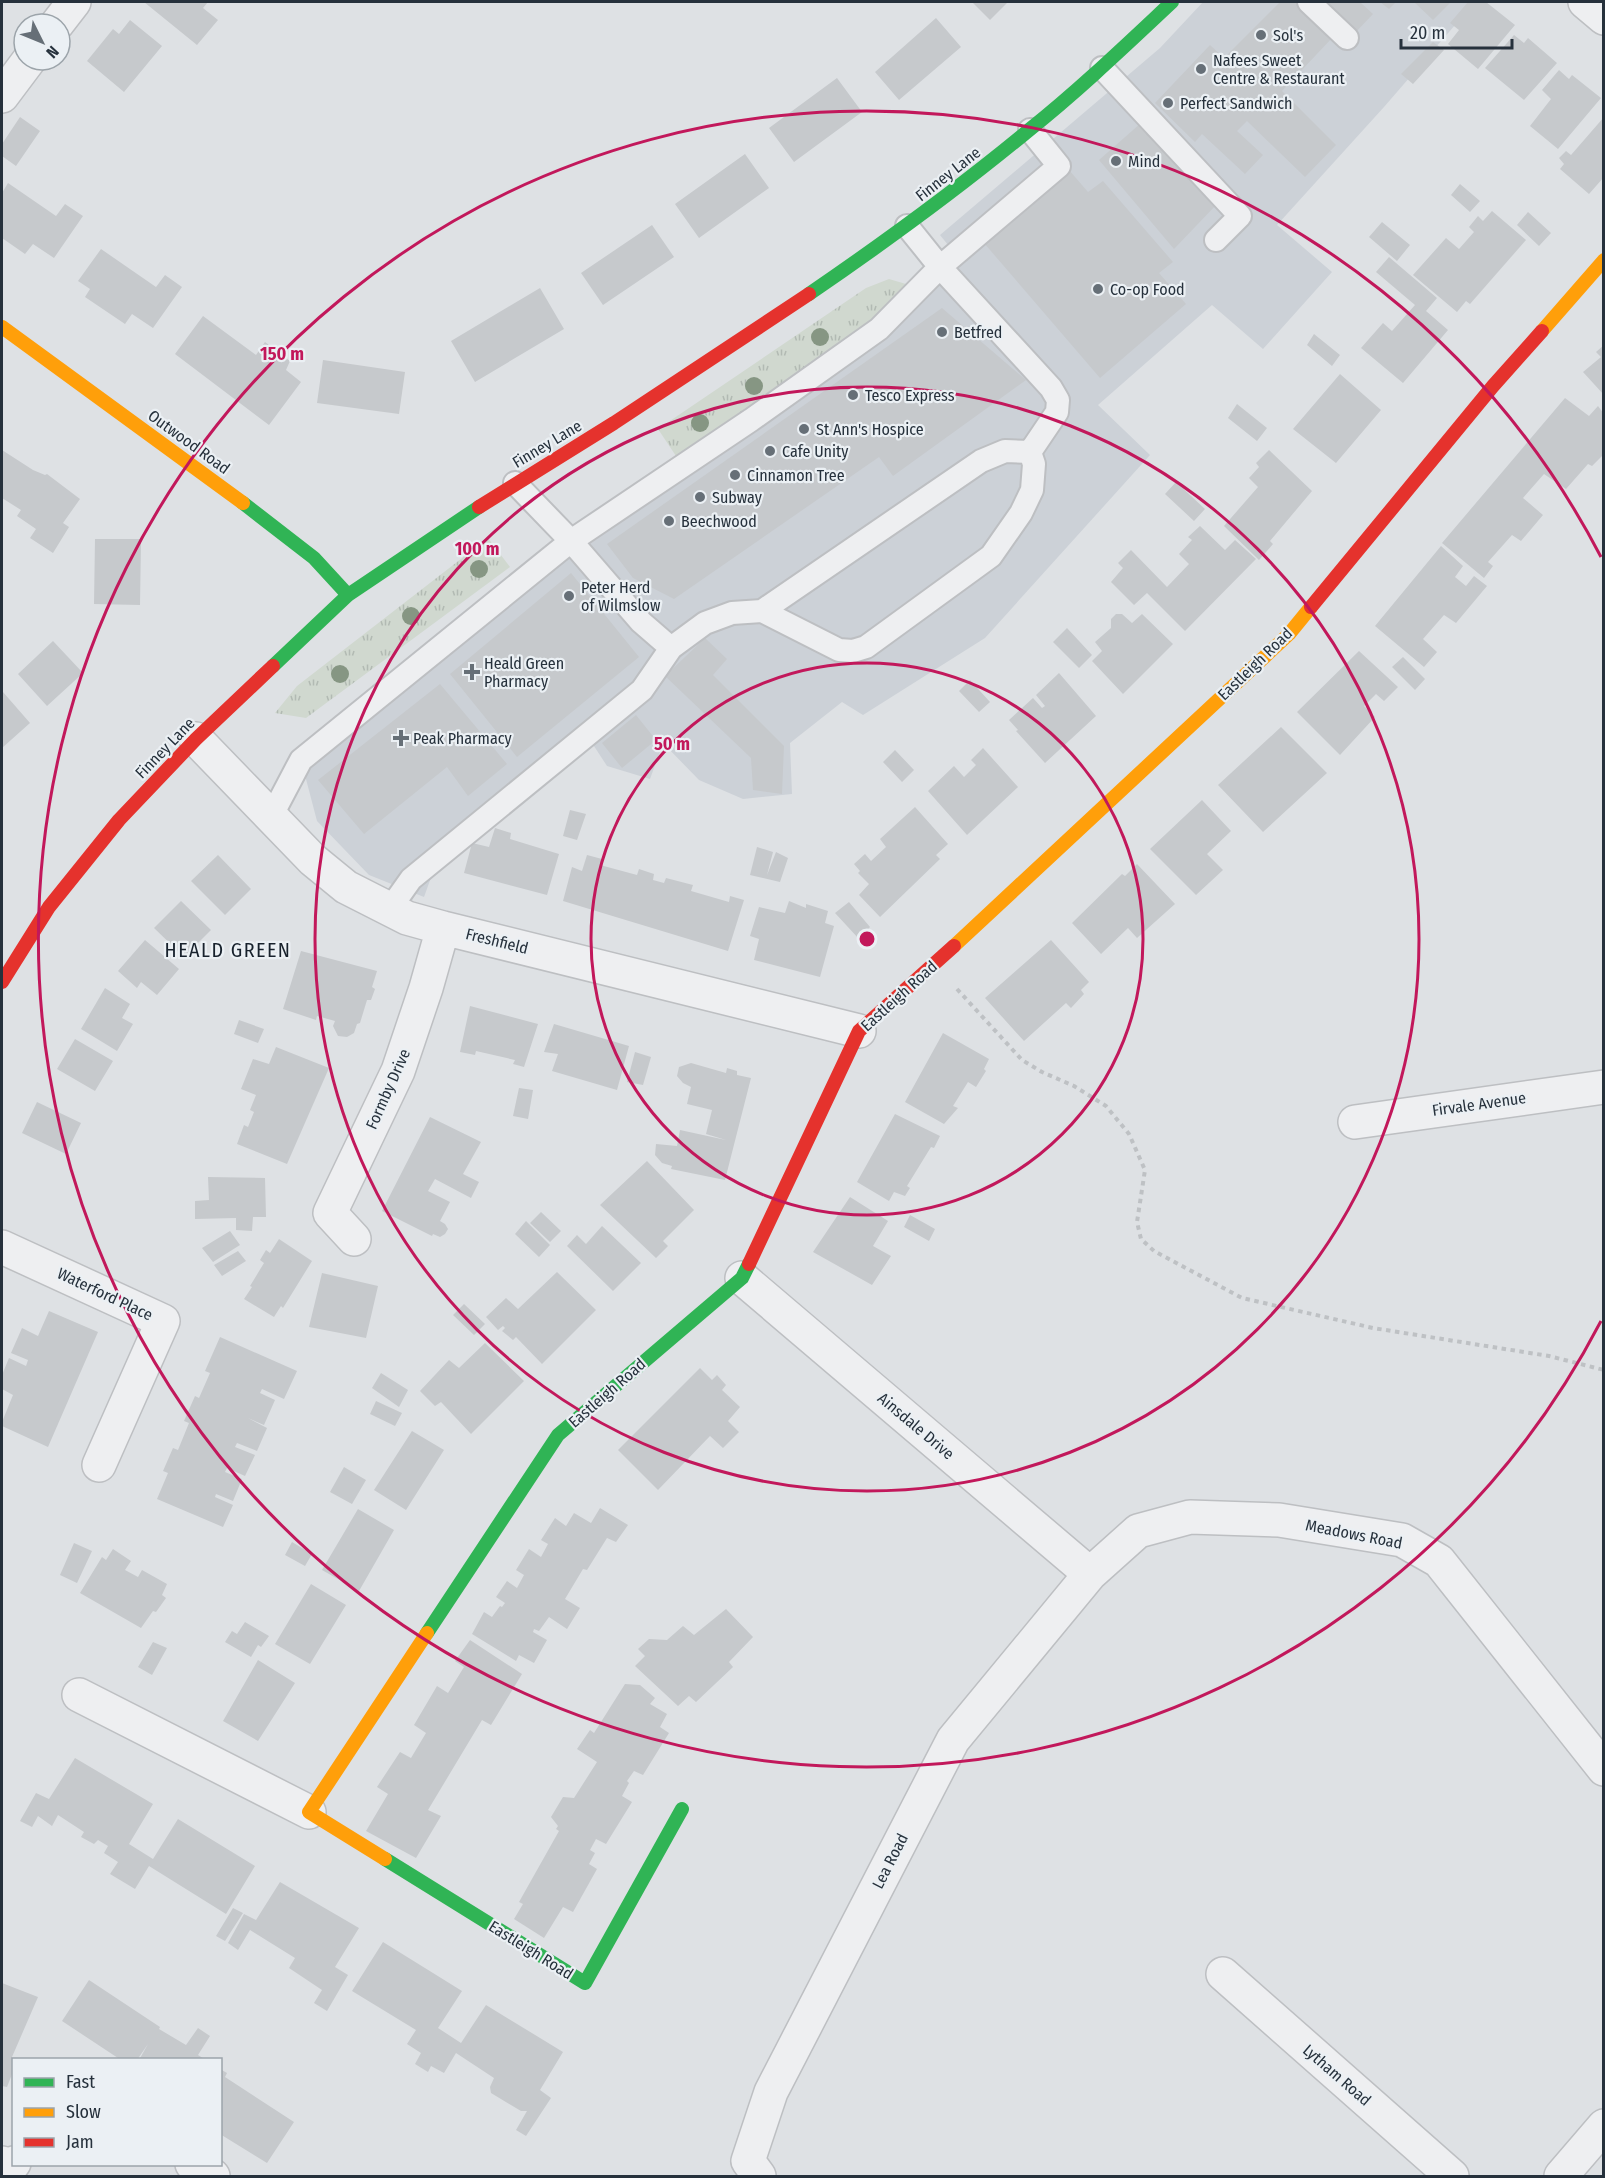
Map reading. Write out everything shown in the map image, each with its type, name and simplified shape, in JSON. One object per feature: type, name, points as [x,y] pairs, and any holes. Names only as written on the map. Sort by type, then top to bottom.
[{"type":"street","name":"Finney Lane","points":[[2,982],[49,907],[119,820],[196,739],[348,595],[515,483],[686,377],[908,226],[1029,130],[1102,68],[1172,2]]},
{"type":"street","points":[[1585,2],[1604,18]]},
{"type":"street","points":[[2,96],[20,72]]},
{"type":"street","name":"Eastleigh Road","points":[[309,1812],[558,1435],[742,1278],[859,1031],[1288,634],[1493,386],[1604,260]]},
{"type":"street","name":"Outwood Road","points":[[2,327],[209,476],[314,558],[348,595]]},
{"type":"street","name":"Freshfield","points":[[196,739],[313,860],[338,880],[407,918],[859,1031]]},
{"type":"street","name":"Formby Drive","points":[[354,1239],[330,1213],[399,1071],[443,928]]},
{"type":"street","name":"Firvale Avenue","points":[[1355,1122],[1604,1087]]},
{"type":"street","name":"Waterford Place","points":[[2,1247],[163,1321],[99,1465]]},
{"type":"street","name":"Ainsdale Drive","points":[[742,1278],[1090,1574]]},
{"type":"street","name":"Meadows Road","points":[[1090,1574],[1138,1531],[1190,1517],[1279,1520],[1402,1540],[1439,1561],[1604,1769]]},
{"type":"street","name":"Lea Road","points":[[759,2176],[748,2161],[771,2092],[953,1740],[1090,1574]]},
{"type":"street","name":"Eastleigh Road","points":[[79,1695],[309,1812],[585,1983],[682,1809]]},
{"type":"street","name":"Lytham Road","points":[[1223,1974],[1452,2176]]},
{"type":"street","points":[[1561,2176],[1604,2126]]},
{"type":"street","points":[[196,2166],[213,2176]]},
{"type":"lane","points":[[1309,2],[1347,38]]},
{"type":"lane","points":[[1102,68],[1240,216],[1216,240]]},
{"type":"lane","points":[[271,817],[301,760],[571,541],[751,420],[879,329],[940,267],[1059,166],[1029,130]]},
{"type":"lane","points":[[908,226],[940,267],[1051,388],[1058,400],[1057,412],[1030,452]]},
{"type":"lane","points":[[389,910],[411,879],[642,690],[671,648],[705,623],[732,613],[762,611],[981,461],[1005,451],[1030,452]]},
{"type":"lane","points":[[762,611],[839,650],[853,651],[866,647],[991,556],[1021,513],[1032,490],[1034,464],[1030,452]]},
{"type":"lane","points":[[515,483],[571,541],[641,622],[671,648]]},
{"type":"path","points":[[934,964],[1022,1060],[1074,1086],[1106,1106],[1128,1134],[1144,1170],[1137,1222],[1140,1239],[1154,1251],[1242,1298],[1372,1328],[1550,1356],[1604,1370]]},
{"type":"shaded area","points":[[1203,2],[1475,2],[1277,225],[1332,272],[1263,349],[1212,305],[1098,405],[1150,455],[985,638],[863,715],[842,702],[790,743],[792,794],[743,799],[699,780],[663,743],[650,779],[607,766],[592,743],[433,872],[424,897],[369,875],[317,821],[301,760],[529,575],[961,261],[940,235],[1160,48]]},
{"type":"green space","points":[[889,279],[906,284],[872,319],[676,456],[658,429],[866,288]]},
{"type":"green space","points":[[488,538],[510,567],[306,718],[275,713],[297,686]]},
{"type":"building","points":[[144,2],[208,2],[203,8],[218,20],[197,45]]},
{"type":"building","points":[[972,2],[1008,2],[990,20]]},
{"type":"building","points":[[1280,2],[1297,2],[1333,37],[1282,91],[1336,145],[1305,177],[1247,121],[1237,131],[1263,155],[1245,174],[1202,134],[1195,142],[1155,103],[1210,45],[1224,58]]},
{"type":"building","points":[[1320,2],[1362,2],[1373,14],[1354,34]]},
{"type":"building","points":[[1380,2],[1396,2],[1389,9]]},
{"type":"building","points":[[1414,2],[1451,2],[1433,20]]},
{"type":"building","points":[[1468,2],[1486,2],[1515,25],[1478,69],[1448,44],[1459,30],[1450,23]]},
{"type":"building","points":[[936,18],[961,47],[899,100],[875,72]]},
{"type":"building","points":[[130,20],[162,46],[124,92],[87,61],[113,29],[119,34]]},
{"type":"building","points":[[1514,35],[1524,43],[1528,38],[1557,63],[1524,100],[1485,68]]},
{"type":"building","points":[[1433,42],[1444,50],[1413,84],[1401,74]]},
{"type":"building","points":[[1559,70],[1569,79],[1572,75],[1601,98],[1558,149],[1530,126],[1551,99],[1542,90]]},
{"type":"building","points":[[837,78],[862,112],[794,162],[769,128]]},
{"type":"building","points":[[20,117],[40,131],[16,166],[2,156],[2,144]]},
{"type":"building","points":[[1604,117],[1604,177],[1589,194],[1560,169],[1564,164],[1559,158],[1566,151],[1571,155]]},
{"type":"building","points":[[1141,123],[1217,204],[1174,249],[1099,160]]},
{"type":"building","points":[[745,154],[769,188],[699,238],[675,204]]},
{"type":"building","name":"Co-op Food","points":[[1069,170],[1088,192],[1103,181],[1173,262],[1159,273],[1186,304],[1100,378],[984,243]]},
{"type":"building","points":[[8,183],[56,216],[65,204],[83,216],[54,258],[33,244],[25,254],[2,238],[2,193]]},
{"type":"building","points":[[1460,184],[1480,201],[1470,212],[1451,195]]},
{"type":"building","points":[[1492,211],[1526,240],[1470,304],[1466,301],[1457,312],[1413,275],[1446,238],[1459,249],[1474,232],[1469,227],[1478,216],[1483,221]]},
{"type":"building","points":[[1528,212],[1551,233],[1539,246],[1517,225]]},
{"type":"building","points":[[1382,222],[1410,245],[1397,261],[1369,237]]},
{"type":"building","points":[[652,225],[674,257],[603,305],[581,273]]},
{"type":"building","points":[[101,249],[156,287],[165,275],[182,287],[153,328],[132,314],[125,324],[85,297],[90,289],[78,281]]},
{"type":"building","points":[[1389,257],[1437,298],[1426,311],[1448,330],[1403,383],[1361,348],[1383,323],[1392,331],[1415,305],[1376,272]]},
{"type":"building","points":[[540,288],[564,329],[475,382],[451,341]]},
{"type":"building","points":[[942,308],[1026,380],[893,476],[879,457],[674,599],[633,578],[607,544]]},
{"type":"building","points":[[203,316],[256,355],[265,342],[290,361],[286,370],[301,382],[269,425],[175,354]]},
{"type":"building","points":[[1314,334],[1340,355],[1332,366],[1307,345]]},
{"type":"building","points":[[1604,345],[1604,395],[1583,372],[1601,357],[1596,352]]},
{"type":"building","points":[[323,360],[405,372],[399,414],[317,403]]},
{"type":"building","points":[[1340,374],[1381,410],[1336,463],[1293,429]]},
{"type":"building","points":[[1565,398],[1589,416],[1598,406],[1604,414],[1604,454],[1592,466],[1588,464],[1566,489],[1544,474],[1523,498],[1543,515],[1521,541],[1512,535],[1488,562],[1493,566],[1484,578],[1442,543]]},
{"type":"building","points":[[1237,404],[1267,428],[1257,441],[1228,418]]},
{"type":"building","points":[[2,450],[33,470],[47,474],[80,499],[63,523],[69,527],[53,553],[30,538],[36,529],[17,516],[21,510],[2,498]]},
{"type":"building","points":[[1269,450],[1312,491],[1270,541],[1273,544],[1259,560],[1224,526],[1258,487],[1249,478],[1259,467],[1256,463]]},
{"type":"building","points":[[1176,482],[1205,509],[1194,521],[1165,494]]},
{"type":"building","points":[[1200,526],[1225,550],[1235,540],[1256,559],[1185,631],[1147,593],[1134,605],[1111,582],[1123,568],[1118,563],[1131,550],[1167,587],[1189,564],[1179,554],[1192,540],[1188,537]]},
{"type":"building","points":[[95,539],[141,539],[140,605],[94,604]]},
{"type":"building","points":[[1441,546],[1463,566],[1455,577],[1466,586],[1474,576],[1487,586],[1456,623],[1444,615],[1423,639],[1437,652],[1424,667],[1375,626]]},
{"type":"building","points":[[571,573],[639,657],[517,757],[450,674]]},
{"type":"building","points":[[1116,614],[1122,614],[1132,623],[1142,614],[1173,644],[1123,694],[1092,661],[1102,651],[1095,642],[1111,628],[1111,619]]},
{"type":"building","points":[[1067,628],[1092,655],[1079,668],[1053,642]]},
{"type":"building","points":[[705,638],[727,659],[713,675],[784,746],[782,794],[753,790],[751,758],[665,676]]},
{"type":"building","points":[[53,641],[83,673],[47,706],[18,674]]},
{"type":"building","points":[[1359,651],[1398,687],[1384,701],[1376,694],[1364,706],[1375,717],[1340,755],[1297,712]]},
{"type":"building","points":[[1403,657],[1425,679],[1415,690],[1392,667]]},
{"type":"building","points":[[1059,673],[1096,716],[1045,763],[1009,720],[1033,698],[1042,708],[1045,706],[1036,695]]},
{"type":"building","points":[[970,680],[990,702],[979,712],[959,691]]},
{"type":"building","points":[[440,684],[507,764],[468,796],[447,767],[364,834],[318,780]]},
{"type":"building","points":[[2,693],[30,723],[2,748]]},
{"type":"building","points":[[636,715],[656,740],[622,768],[602,743]]},
{"type":"building","points":[[1281,727],[1327,773],[1263,832],[1218,785]]},
{"type":"building","points":[[983,748],[1018,787],[967,835],[928,791],[954,766],[964,777],[976,765],[971,760]]},
{"type":"building","points":[[895,750],[914,770],[902,782],[883,762]]},
{"type":"building","points":[[1202,800],[1231,831],[1207,854],[1223,870],[1196,895],[1150,849]]},
{"type":"building","points":[[915,807],[948,844],[936,855],[940,859],[880,917],[859,895],[869,884],[858,873],[860,871],[854,864],[865,854],[871,861],[886,847],[880,839]]},
{"type":"building","points":[[570,810],[586,814],[577,840],[563,836]]},
{"type":"building","points":[[495,828],[511,833],[510,839],[559,854],[547,895],[464,873],[472,843],[489,847]]},
{"type":"building","points":[[757,847],[773,852],[767,875],[776,852],[788,858],[780,882],[750,875]]},
{"type":"building","points":[[218,855],[251,889],[225,915],[191,881]]},
{"type":"building","points":[[587,855],[602,859],[600,865],[637,875],[639,869],[654,874],[653,880],[664,883],[666,878],[693,885],[691,891],[729,902],[730,896],[744,900],[728,951],[563,901],[572,867],[582,871]]},
{"type":"building","points":[[1137,864],[1175,904],[1137,938],[1128,928],[1101,954],[1072,923],[1122,874],[1125,876]]},
{"type":"building","points":[[181,901],[211,930],[184,957],[154,928]]},
{"type":"building","points":[[789,901],[806,908],[806,904],[828,911],[825,923],[834,926],[820,977],[754,960],[759,939],[750,936],[759,907],[785,913]]},
{"type":"building","points":[[849,902],[870,927],[859,939],[835,913]]},
{"type":"building","points":[[145,940],[179,969],[157,995],[141,982],[137,988],[118,971]]},
{"type":"building","points":[[1051,940],[1089,982],[1081,990],[1084,994],[1071,1008],[1066,1003],[1024,1041],[985,998]]},
{"type":"building","points":[[301,951],[377,971],[371,1000],[367,1000],[360,1023],[357,1024],[354,1033],[347,1037],[338,1036],[333,1026],[335,1021],[317,1016],[316,1020],[283,1009]]},
{"type":"building","points":[[105,988],[130,1004],[122,1018],[133,1024],[117,1051],[81,1029]]},
{"type":"building","points":[[470,1006],[538,1024],[524,1067],[513,1064],[515,1060],[476,1051],[475,1055],[460,1052]]},
{"type":"building","points":[[239,1020],[264,1029],[258,1043],[234,1034]]},
{"type":"building","points":[[554,1024],[629,1046],[617,1090],[552,1071],[558,1054],[544,1052]]},
{"type":"building","points":[[943,1033],[989,1059],[984,1069],[986,1071],[976,1087],[968,1082],[953,1106],[958,1108],[944,1124],[905,1102]]},
{"type":"building","points":[[75,1039],[113,1061],[95,1091],[57,1069]]},
{"type":"building","points":[[276,1047],[329,1068],[287,1164],[237,1144],[244,1125],[248,1127],[254,1112],[250,1110],[256,1095],[241,1089],[253,1059],[269,1064]]},
{"type":"building","points":[[635,1052],[651,1057],[643,1085],[627,1082]]},
{"type":"building","points":[[691,1063],[726,1073],[727,1068],[737,1071],[737,1075],[751,1078],[725,1180],[671,1169],[672,1166],[662,1163],[655,1155],[656,1144],[677,1146],[680,1130],[726,1140],[706,1134],[712,1110],[687,1104],[691,1087],[677,1076],[679,1067]]},
{"type":"building","points":[[519,1088],[533,1090],[528,1119],[513,1116]]},
{"type":"building","points":[[37,1102],[81,1123],[66,1154],[22,1133]]},
{"type":"building","points":[[895,1114],[940,1136],[907,1186],[910,1188],[905,1196],[894,1192],[889,1201],[857,1182]]},
{"type":"building","points":[[430,1117],[481,1142],[463,1174],[479,1182],[471,1198],[435,1179],[428,1191],[450,1202],[440,1221],[448,1229],[440,1237],[433,1234],[432,1236],[382,1211]]},
{"type":"building","points":[[647,1161],[694,1210],[663,1241],[668,1246],[656,1258],[600,1205]]},
{"type":"building","points":[[208,1177],[265,1178],[266,1217],[253,1217],[252,1231],[236,1230],[236,1218],[195,1219],[195,1201],[209,1200]]},
{"type":"building","points":[[850,1197],[888,1221],[873,1246],[891,1256],[872,1285],[813,1252]]},
{"type":"building","points":[[541,1212],[561,1231],[550,1242],[530,1223]]},
{"type":"building","points":[[910,1215],[935,1229],[929,1241],[904,1227]]},
{"type":"building","points":[[526,1221],[550,1245],[539,1257],[515,1234]]},
{"type":"building","points":[[602,1226],[641,1263],[613,1291],[567,1246],[577,1235],[586,1244]]},
{"type":"building","points":[[230,1231],[240,1245],[213,1262],[202,1248]]},
{"type":"building","points":[[279,1239],[312,1261],[283,1308],[281,1306],[274,1317],[244,1299],[264,1263],[260,1260],[266,1250],[270,1253]]},
{"type":"building","points":[[238,1251],[246,1261],[222,1276],[214,1265]]},
{"type":"building","points":[[557,1272],[596,1310],[542,1364],[516,1337],[513,1340],[502,1331],[505,1328],[503,1326],[498,1330],[486,1317],[506,1298],[518,1309]]},
{"type":"building","points":[[322,1273],[378,1286],[366,1338],[309,1327]]},
{"type":"building","points":[[464,1304],[485,1324],[474,1335],[453,1315]]},
{"type":"building","points":[[49,1311],[98,1332],[48,1447],[2,1426],[13,1395],[2,1389],[2,1375],[9,1358],[26,1366],[28,1360],[11,1353],[22,1328],[38,1336]]},
{"type":"building","points":[[220,1337],[297,1371],[284,1399],[262,1389],[260,1393],[275,1400],[264,1425],[248,1418],[267,1428],[257,1451],[237,1443],[235,1447],[255,1455],[245,1476],[227,1468],[225,1472],[242,1479],[233,1501],[216,1494],[215,1497],[233,1505],[223,1527],[157,1499],[168,1473],[163,1471],[173,1448],[178,1450],[189,1423],[184,1421],[195,1396],[199,1398],[210,1373],[205,1371]]},
{"type":"building","points":[[485,1343],[524,1381],[471,1434],[441,1402],[435,1406],[420,1391],[449,1360],[459,1368]]},
{"type":"building","points":[[700,1368],[712,1380],[717,1375],[726,1385],[722,1390],[740,1407],[728,1421],[739,1432],[723,1448],[710,1436],[658,1490],[618,1450]]},
{"type":"building","points":[[381,1373],[408,1390],[399,1407],[372,1388]]},
{"type":"building","points":[[376,1401],[402,1413],[395,1426],[370,1414]]},
{"type":"building","points":[[412,1431],[444,1450],[406,1510],[374,1490]]},
{"type":"building","points":[[344,1467],[366,1480],[352,1504],[330,1492]]},
{"type":"building","points":[[600,1508],[628,1525],[616,1542],[607,1538],[587,1570],[583,1569],[565,1599],[580,1608],[567,1629],[549,1617],[539,1631],[534,1629],[533,1632],[547,1640],[534,1663],[519,1655],[516,1661],[472,1634],[484,1612],[492,1617],[505,1603],[496,1597],[507,1581],[517,1588],[524,1575],[516,1570],[529,1549],[541,1557],[548,1544],[541,1540],[555,1518],[566,1526],[574,1513],[591,1523]]},
{"type":"building","points":[[358,1509],[394,1530],[359,1591],[322,1570]]},
{"type":"building","points":[[292,1542],[312,1554],[305,1566],[285,1555]]},
{"type":"building","points":[[74,1543],[92,1551],[77,1583],[60,1575]]},
{"type":"building","points":[[113,1549],[131,1561],[125,1570],[138,1577],[142,1570],[167,1584],[162,1595],[166,1598],[141,1628],[80,1593],[102,1557],[106,1560]]},
{"type":"building","points":[[311,1584],[346,1605],[310,1664],[275,1644]]},
{"type":"building","points":[[726,1609],[753,1637],[729,1662],[733,1667],[696,1702],[689,1696],[678,1706],[635,1666],[645,1656],[638,1649],[649,1639],[667,1640],[683,1626],[694,1635]]},
{"type":"building","points":[[245,1622],[269,1636],[261,1647],[258,1645],[251,1657],[225,1642],[232,1631],[237,1634]]},
{"type":"building","points":[[470,1640],[522,1674],[491,1725],[482,1720],[428,1810],[441,1816],[416,1858],[366,1831],[388,1794],[377,1787],[400,1752],[411,1758],[426,1733],[414,1725],[437,1686],[448,1693],[464,1667],[455,1661]]},
{"type":"building","points":[[153,1642],[167,1648],[152,1675],[138,1667]]},
{"type":"building","points":[[258,1660],[295,1683],[258,1741],[223,1721]]},
{"type":"building","points":[[625,1684],[640,1685],[655,1698],[650,1704],[667,1714],[660,1727],[669,1733],[643,1775],[634,1771],[627,1781],[629,1783],[622,1796],[632,1802],[606,1844],[596,1839],[590,1850],[595,1853],[589,1864],[597,1869],[573,1912],[563,1907],[544,1938],[514,1919],[523,1904],[519,1902],[559,1831],[551,1817],[563,1797],[574,1798],[597,1762],[577,1749],[590,1730],[594,1733]]},
{"type":"building","points":[[75,1758],[153,1804],[129,1844],[153,1859],[178,1819],[255,1866],[226,1914],[149,1866],[135,1889],[110,1874],[118,1862],[104,1853],[108,1846],[98,1840],[94,1844],[81,1837],[84,1832],[58,1815],[52,1826],[38,1816],[32,1827],[20,1821],[36,1793],[49,1799]]},
{"type":"building","points":[[280,1882],[359,1928],[335,1967],[348,1975],[327,2011],[314,2003],[322,1990],[289,1968],[295,1958],[250,1930],[238,1950],[228,1943],[244,1914],[256,1920]]},
{"type":"building","points":[[233,1908],[243,1913],[225,1941],[216,1936]]},
{"type":"building","points":[[383,1942],[462,1991],[438,2028],[461,2043],[486,2005],[563,2052],[540,2090],[551,2098],[526,2136],[516,2130],[527,2111],[521,2111],[491,2093],[490,2087],[494,2078],[456,2053],[444,2073],[431,2066],[428,2072],[415,2064],[421,2053],[407,2044],[416,2030],[352,1991]]},
{"type":"building","points":[[89,1980],[186,2045],[198,2028],[210,2036],[198,2055],[203,2058],[140,2058],[148,2044],[138,2058],[118,2058],[62,2021]]},
{"type":"building","points":[[2,1983],[38,1997],[12,2057],[12,2074],[7,2087],[2,2086]]},
{"type":"building","points":[[222,2070],[227,2073],[225,2077],[294,2122],[267,2163],[222,2135]]},
{"type":"traffic: fast","points":[[809,294],[866,255],[1003,152],[1084,84],[1172,2]]},
{"type":"traffic: fast","points":[[243,503],[314,558],[348,595]]},
{"type":"traffic: fast","points":[[273,666],[348,595],[479,507]]},
{"type":"traffic: fast","points":[[427,1633],[558,1435],[742,1278],[749,1264]]},
{"type":"traffic: fast","points":[[385,1859],[585,1983],[682,1809]]},
{"type":"traffic: slow","points":[[1542,331],[1604,260]]},
{"type":"traffic: slow","points":[[2,327],[243,503]]},
{"type":"traffic: slow","points":[[954,946],[1289,634],[1311,607]]},
{"type":"traffic: slow","points":[[385,1859],[309,1812],[427,1633]]},
{"type":"traffic: jam","points":[[479,507],[614,423],[809,294]]},
{"type":"traffic: jam","points":[[1311,607],[1493,386],[1542,331]]},
{"type":"traffic: jam","points":[[2,982],[49,907],[119,820],[196,739],[273,666]]},
{"type":"traffic: jam","points":[[749,1264],[859,1031],[954,946]]},
{"type":"place","name":"Sol's","points":[[1261,35]]},
{"type":"place","name":"Nafees Sweet Centre & Restaurant","points":[[1201,69]]},
{"type":"place","name":"Perfect Sandwich","points":[[1168,103]]},
{"type":"place","name":"Mind","points":[[1116,161]]},
{"type":"place","name":"Co-op Food","points":[[1098,289]]},
{"type":"place","name":"Betfred","points":[[942,332]]},
{"type":"place","name":"Tesco Express","points":[[853,395]]},
{"type":"place","name":"St Ann's Hospice","points":[[804,429]]},
{"type":"place","name":"Cafe Unity","points":[[770,451]]},
{"type":"place","name":"Cinnamon Tree","points":[[735,475]]},
{"type":"place","name":"Subway","points":[[700,497]]},
{"type":"place","name":"Beechwood","points":[[669,521]]},
{"type":"place","name":"Peter Herd of Wilmslow","points":[[569,596]]},
{"type":"place","name":"Heald Green Pharmacy","points":[[472,672]]},
{"type":"place","name":"Peak Pharmacy","points":[[401,738]]},
{"type":"district","name":"HEALD GREEN","points":[[228,950]]}]
